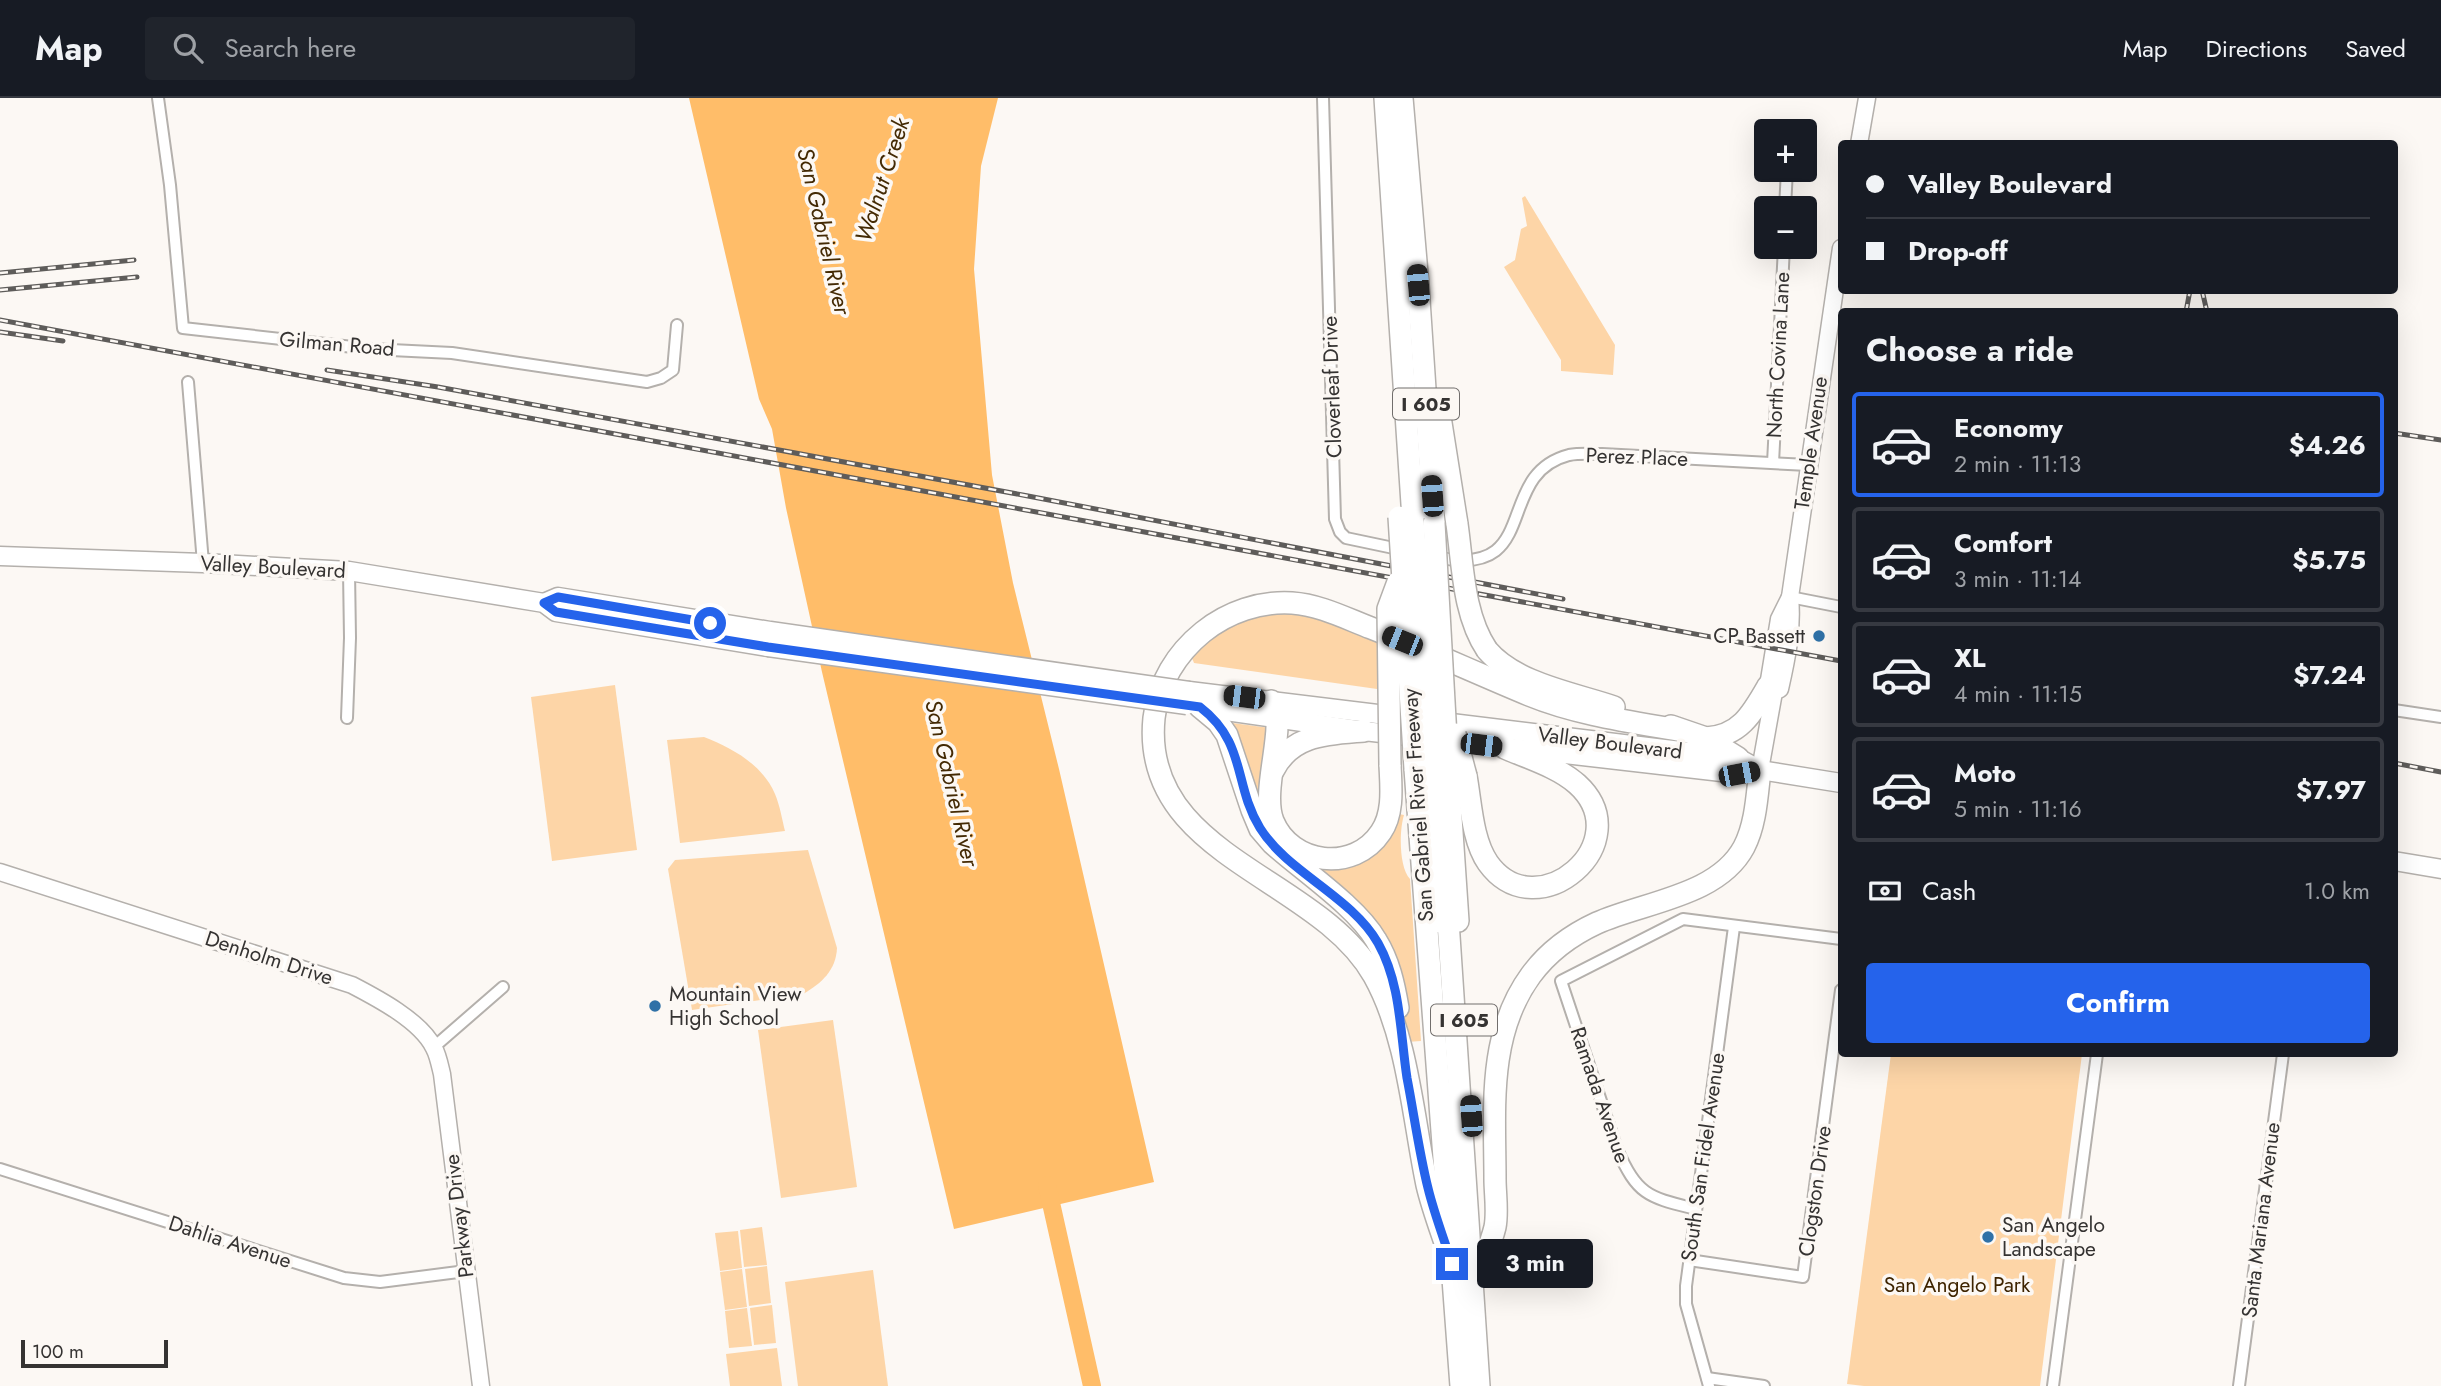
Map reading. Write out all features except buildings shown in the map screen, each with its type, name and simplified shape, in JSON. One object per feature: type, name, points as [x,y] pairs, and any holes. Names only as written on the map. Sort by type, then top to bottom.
[{"type":"highway","name":"San Gabriel River Freeway","points":[[1371,98],[1392,373],[1441,681],[1439,772],[1452,1264],[1471,1319],[1489,1386]]},
{"type":"highway","points":[[1385,98],[1439,772],[1473,1386]]},
{"type":"highway","points":[[1391,98],[1417,520]]},
{"type":"highway","name":"San Gabriel River Freeway","points":[[1402,98],[1418,285],[1417,520],[1402,570],[1439,772],[1481,1267],[1461,1386]]},
{"type":"highway","points":[[1418,285],[1468,604],[1475,629],[1487,650],[1505,668],[1523,677],[1706,738],[1738,758]]},
{"type":"highway","points":[[1274,710],[1269,808],[1279,833],[1300,852],[1326,860],[1339,859],[1364,849],[1381,833],[1388,819],[1391,803],[1388,609],[1402,570]]},
{"type":"highway","points":[[1407,1075],[1389,1007],[1361,956],[1348,941],[1311,911],[1204,837],[1170,797],[1157,761],[1153,728],[1158,696],[1177,659],[1207,629],[1231,615],[1264,604],[1295,604],[1326,610],[1542,699],[1610,718],[1683,731]]},
{"type":"highway","points":[[1706,738],[1723,736],[1739,728],[1771,689]]},
{"type":"highway","points":[[1192,701],[1218,722],[1227,735],[1260,829],[1286,856],[1359,917],[1376,940],[1392,979],[1428,1188],[1452,1264]]},
{"type":"highway","points":[[1271,776],[1282,756],[1307,738],[1364,731]]},
{"type":"highway","points":[[1439,772],[1494,871],[1514,883],[1538,887],[1561,882],[1583,864],[1594,843],[1596,824],[1589,800],[1578,785],[1560,773],[1505,748]]},
{"type":"highway","points":[[1481,1267],[1495,1226],[1497,1058],[1505,1025],[1517,997],[1546,957],[1581,931],[1704,885],[1727,869],[1741,852],[1748,837],[1760,770]]},
{"type":"highway","points":[[1471,1319],[1479,1386]]},
{"type":"main road","name":"Valley Boulevard","points":[[0,556],[349,571],[544,603],[556,612],[769,639],[1192,701],[1738,758],[1760,770],[1838,783]]},
{"type":"main road","name":"Valley Boulevard","points":[[1274,710],[1364,731],[1739,774],[1760,770]]},
{"type":"main road","points":[[2398,862],[2441,869]]},
{"type":"street","name":"Gilman Road","points":[[158,98],[170,185],[183,328],[371,349],[452,353],[647,382],[661,378],[673,370],[677,325]]},
{"type":"street","name":"Cloverleaf Drive","points":[[1324,98],[1336,524],[1346,538],[1452,560],[1479,560]]},
{"type":"street","points":[[1860,140],[1867,98]]},
{"type":"street","name":"North Covina Lane","points":[[1773,463],[1783,259]]},
{"type":"street","name":"Temple Avenue","points":[[1760,770],[1779,619],[1790,597],[1838,268]]},
{"type":"street","points":[[188,383],[203,563]]},
{"type":"street","name":"Perez Place","points":[[1479,560],[1498,550],[1505,542],[1533,479],[1561,458],[1602,454],[1808,465]]},
{"type":"street","points":[[346,718],[350,638],[349,571]]},
{"type":"street","points":[[1790,597],[1838,606]]},
{"type":"street","points":[[2398,711],[2441,717]]},
{"type":"street","name":"Denholm Drive","points":[[0,872],[352,985],[395,1010],[421,1031],[434,1047]]},
{"type":"street","name":"Ramada Avenue","points":[[1696,1209],[1649,1196],[1629,1175],[1617,1149],[1561,981],[1683,919],[1734,927]]},
{"type":"street","points":[[1734,927],[1838,939]]},
{"type":"street","name":"South San Fidel Avenue","points":[[1708,1382],[1686,1304],[1689,1260],[1734,927]]},
{"type":"street","points":[[434,1047],[503,988]]},
{"type":"street","name":"Clogston Drive","points":[[1689,1260],[1803,1277],[1838,1013]]},
{"type":"street","name":"Parkway Drive","points":[[434,1047],[442,1074],[481,1386]]},
{"type":"street","points":[[2053,1386],[2096,1057]]},
{"type":"street","name":"Santa Mariana Avenue","points":[[2239,1386],[2283,1057]]},
{"type":"street","name":"Dahlia Avenue","points":[[0,1169],[344,1278],[380,1282],[466,1271]]},
{"type":"street","points":[[1708,1382],[1764,1386]]},
{"type":"green space","points":[[1525,196],[1615,345],[1613,375],[1561,371],[1561,360],[1504,267],[1515,260],[1521,229],[1527,226],[1522,198]]},
{"type":"green space","points":[[1304,610],[1386,642],[1384,690],[1194,663],[1192,658],[1206,644],[1243,618],[1265,611]]},
{"type":"green space","points":[[615,685],[637,850],[552,861],[531,697]]},
{"type":"green space","points":[[1225,722],[1270,728],[1262,784],[1267,818],[1276,835],[1290,849],[1307,858],[1345,862],[1363,856],[1379,845],[1391,829],[1398,798],[1400,799],[1399,814],[1404,815],[1401,848],[1406,873],[1410,879],[1421,1041],[1407,1042],[1398,965],[1393,963],[1384,943],[1358,909],[1291,855],[1266,827],[1253,797],[1239,751]]},
{"type":"green space","points":[[704,737],[745,758],[762,774],[775,794],[785,831],[680,843],[667,740]]},
{"type":"green space","points":[[808,850],[837,948],[834,963],[827,975],[803,994],[692,1010],[668,869],[675,860]]},
{"type":"green space","points":[[833,1020],[857,1187],[781,1198],[758,1030]]},
{"type":"green space","name":"San Angelo Park","points":[[1891,1057],[2082,1057],[2040,1386],[1847,1384]]},
{"type":"green space","points":[[762,1227],[767,1265],[744,1267],[740,1230]]},
{"type":"green space","points":[[738,1231],[742,1268],[720,1271],[715,1233]]},
{"type":"green space","points":[[767,1266],[771,1303],[749,1306],[745,1269]]},
{"type":"green space","points":[[742,1269],[747,1307],[725,1310],[720,1272]]},
{"type":"green space","points":[[873,1270],[888,1386],[798,1386],[785,1282]]},
{"type":"green space","points":[[772,1305],[776,1343],[754,1345],[750,1308]]},
{"type":"green space","points":[[747,1308],[752,1346],[729,1348],[725,1311]]},
{"type":"green space","points":[[777,1348],[782,1386],[730,1386],[726,1354]]},
{"type":"water","name":"Walnut Creek","points":[[689,98],[998,98],[981,166],[974,269],[992,475],[1013,583],[1059,769],[1154,1182],[954,1229],[822,672],[786,508],[772,429],[759,399]]},
{"type":"waterway","name":"San Gabriel River","points":[[1047,1185],[1092,1386]]},
{"type":"railway","points":[[0,273],[134,260]]},
{"type":"railway","points":[[0,290],[137,277]]},
{"type":"railway","points":[[2187,308],[2189,294]]},
{"type":"railway","points":[[2203,294],[2206,308]]},
{"type":"railway","points":[[0,320],[1838,660]]},
{"type":"railway","points":[[0,332],[63,341]]},
{"type":"railway","points":[[327,370],[438,387],[1028,496],[1563,599]]},
{"type":"railway","points":[[2398,434],[2441,440]]},
{"type":"railway","points":[[2398,764],[2441,772]]},
{"type":"place","name":"CP Bassett","points":[[1819,636]]},
{"type":"place","name":"Mountain View High School","points":[[655,1006]]},
{"type":"place","name":"San Angelo Landscape","points":[[1988,1237]]},
{"type":"route","points":[[710,623],[558,597],[544,603],[556,612],[768,647],[1200,707],[1210,714],[1224,729],[1230,742],[1260,829],[1272,844],[1359,917],[1383,953],[1396,996],[1407,1075],[1428,1188],[1452,1264]]}]
